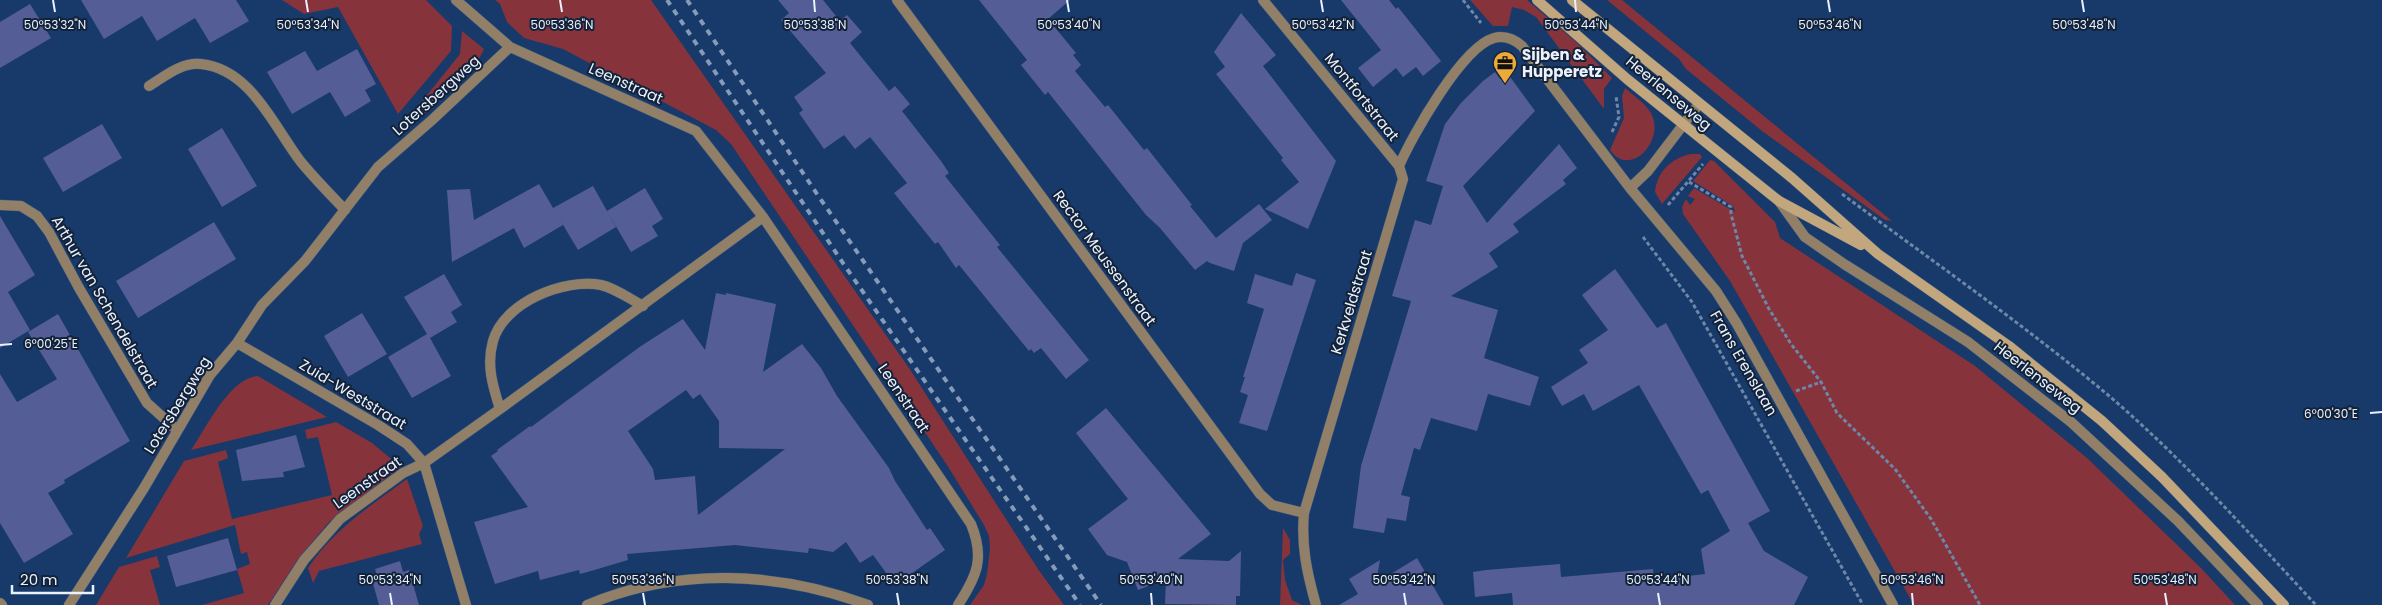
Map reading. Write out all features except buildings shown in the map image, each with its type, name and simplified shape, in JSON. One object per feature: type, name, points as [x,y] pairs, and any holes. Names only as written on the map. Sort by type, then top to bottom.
[{"type":"main road","name":"Heerlenseweg","points":[[1537,0],[1627,78],[1779,201],[1878,254]]},
{"type":"main road","name":"Heerlenseweg","points":[[1572,0],[1792,178],[1878,254],[2009,346],[2102,421],[2162,476],[2284,605]]},
{"type":"street","name":"Leenstraat","points":[[456,0],[510,47],[696,131],[762,217],[972,524],[978,540],[978,562],[974,581],[958,605]]},
{"type":"street","name":"Rector Meussenstraat","points":[[897,0],[1260,494],[1272,505],[1304,514]]},
{"type":"street","name":"Montfortstraat","points":[[1264,0],[1399,166]]},
{"type":"street","points":[[1399,166],[1414,133],[1457,71],[1480,46],[1494,38]]},
{"type":"street","name":"Frans Erenslaan","points":[[1494,38],[1513,38],[1522,46],[1630,188],[1716,291],[1893,605]]},
{"type":"street","name":"Lotersbergweg","points":[[69,605],[144,488],[210,375],[237,343],[262,305],[305,262],[378,167],[432,120],[510,47]]},
{"type":"street","points":[[149,86],[182,66],[200,64],[230,73],[255,96],[302,162],[345,210]]},
{"type":"street","points":[[1630,188],[1648,171],[1699,104]]},
{"type":"street","name":"Kerkveldstraat","points":[[1316,605],[1304,565],[1302,538],[1304,514],[1402,190],[1403,179],[1399,166]]},
{"type":"street","name":"Heerlenseweg","points":[[1779,201],[1805,237],[1844,264],[1968,342],[2071,422],[2178,522],[2258,605]]},
{"type":"street","name":"Arthur van Schendelstraat","points":[[0,205],[21,206],[37,216],[49,232],[79,288],[147,403],[177,430]]},
{"type":"street","name":"Leenstraat","points":[[275,605],[304,560],[340,519],[403,473],[424,463],[500,409],[762,217]]},
{"type":"street","points":[[500,409],[492,386],[489,365],[493,340],[507,318],[528,300],[553,289],[580,283],[603,285],[643,306]]},
{"type":"street","name":"Zuid-Weststraat","points":[[237,343],[378,425],[407,444],[424,463],[466,605]]},
{"type":"street","points":[[587,605],[630,590],[665,582],[736,577],[806,586],[868,605]]},
{"type":"path","points":[[1463,0],[1494,38]]},
{"type":"path","points":[[1602,152],[1619,117],[1616,95],[1627,78]]},
{"type":"path","name":"Heerlenseweg","points":[[1635,226],[1654,217],[1669,204],[1714,150]]},
{"type":"path","points":[[1689,182],[1731,208],[1730,214],[1742,256],[1768,309],[1791,344],[1821,382],[1837,413],[1895,469],[1931,518],[1980,605]]},
{"type":"path","name":"Frans Erenslaan","points":[[1635,226],[1692,302],[1863,605]]},
{"type":"path","points":[[1780,402],[1799,390],[1821,382]]},
{"type":"shaded area","points":[[282,0],[426,0],[452,26],[451,51],[398,114],[338,7],[304,14]]},
{"type":"shaded area","points":[[495,0],[651,0],[909,368],[1038,569],[1064,605],[970,605],[984,585],[987,574],[990,549],[989,536],[984,525],[947,465],[731,144],[716,130],[563,49],[524,38],[507,22],[500,4]]},
{"type":"shaded area","points":[[1470,0],[1527,0],[1577,43],[1612,78],[1604,89],[1604,109],[1536,17],[1524,10],[1512,7],[1508,26],[1493,26]]},
{"type":"shaded area","points":[[1607,0],[1622,0],[1892,221],[1885,220],[1762,131],[1686,69],[1679,59]]},
{"type":"shaded area","points":[[462,31],[484,49],[475,67],[412,125],[407,120],[460,54]]},
{"type":"shaded area","points":[[1625,88],[1649,109],[1654,124],[1654,134],[1644,152],[1636,158],[1627,160],[1618,158],[1610,150],[1624,118],[1622,96]]},
{"type":"shaded area","points":[[1691,154],[1700,154],[1702,157],[1662,204],[1655,192],[1662,172],[1672,162]]},
{"type":"shaded area","points":[[1710,160],[1714,161],[1775,222],[1780,238],[1975,366],[2087,458],[2201,568],[2235,605],[1914,605],[1730,281],[1683,214],[1682,207],[1686,199],[1690,205],[1695,199],[1688,196],[1694,188],[1735,212],[1733,206],[1693,181]]},
{"type":"shaded area","points":[[258,376],[327,417],[191,450],[211,417],[228,394],[248,379]]},
{"type":"shaded area","points":[[336,422],[372,443],[401,467],[329,522],[298,559],[268,605],[202,605],[244,593],[237,569],[250,564],[247,552],[241,554],[235,525],[126,558],[184,461],[226,450],[228,458],[218,462],[232,519],[332,495],[318,437],[307,439],[305,430]]},
{"type":"shaded area","points":[[407,479],[423,526],[419,534],[422,544],[319,571],[313,583],[308,568],[318,554],[353,519]]},
{"type":"shaded area","points":[[1283,528],[1290,540],[1290,554],[1283,560],[1285,580],[1292,600],[1302,605],[1280,605]]},
{"type":"shaded area","points":[[157,556],[160,567],[150,570],[160,605],[96,605],[119,567]]},
{"type":"railway","points":[[667,0],[845,266],[1080,605]]},
{"type":"railway","points":[[687,0],[817,194],[1101,605]]},
{"type":"place","name":"Sijben & Hupperetz","points":[[1505,84]]}]
